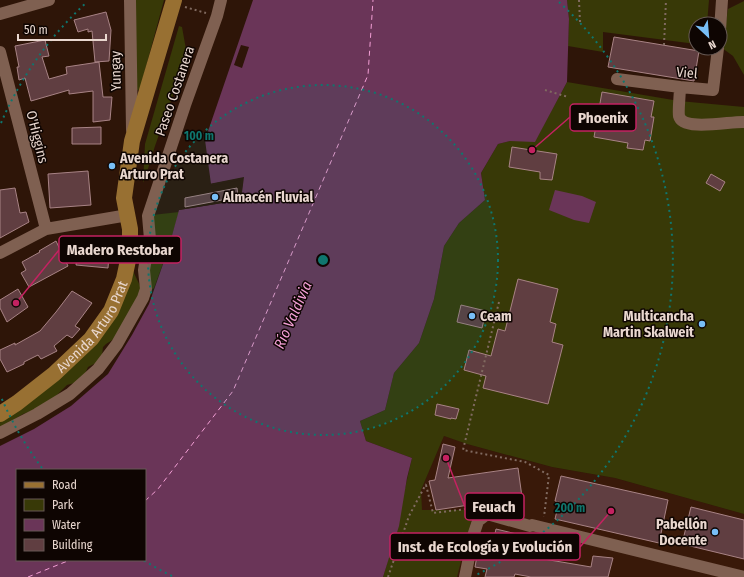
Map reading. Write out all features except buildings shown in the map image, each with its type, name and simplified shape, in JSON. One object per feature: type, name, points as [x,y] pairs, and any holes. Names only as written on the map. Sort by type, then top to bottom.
[{"type":"main road","name":"Avenida Arturo Prat","points":[[0,414],[17,403],[54,374],[91,339],[111,311],[124,279],[130,251],[130,229],[124,198],[132,141],[173,2]]},
{"type":"street","points":[[0,14],[49,0]]},
{"type":"street","name":"Yungay","points":[[130,0],[132,141]]},
{"type":"street","name":"Paseo Costanera","points":[[0,433],[37,414],[70,394],[98,369],[117,344],[137,310],[146,289],[144,270],[150,239],[148,216],[185,105],[217,16],[221,0]]},
{"type":"street","points":[[721,16],[722,0]]},
{"type":"street","name":"O'Higgins","points":[[0,52],[46,229]]},
{"type":"street","name":"Viel","points":[[617,80],[713,90],[717,56]]},
{"type":"street","points":[[680,87],[679,116],[683,122],[695,125],[744,122]]},
{"type":"street","points":[[0,253],[46,229],[128,215]]},
{"type":"street","points":[[466,577],[474,533],[483,510],[530,526],[744,577]]},
{"type":"path","points":[[579,0],[580,22]]},
{"type":"path","points":[[664,45],[666,0]]},
{"type":"path","points":[[173,2],[217,16]]},
{"type":"path","points":[[545,90],[568,96]]},
{"type":"path","points":[[499,302],[463,450],[525,462],[549,475],[544,521],[547,529]]},
{"type":"path","points":[[388,577],[409,516],[426,484],[433,513],[483,510]]},
{"type":"shaded area","points":[[444,436],[467,444],[552,467],[615,478],[744,514],[744,577],[383,577]]},
{"type":"green space","points":[[135,0],[164,0],[140,89],[136,91]]},
{"type":"green space","points":[[567,0],[709,0],[708,16],[688,16],[688,43],[603,32],[603,52],[568,46],[569,19]]},
{"type":"green space","points":[[744,1],[744,75],[733,56],[728,52],[728,9]]},
{"type":"green space","points":[[179,26],[182,27],[187,55],[143,183],[145,144]]},
{"type":"green space","points":[[567,82],[679,101],[744,107],[744,514],[615,478],[552,467],[467,444],[444,436],[421,490],[422,510],[474,510],[457,577],[383,577],[412,458],[366,441],[360,421],[385,410],[394,373],[419,343],[434,299],[444,246],[459,223],[485,200],[481,173],[498,144],[510,141],[535,141]]},
{"type":"green space","points":[[179,212],[168,250],[154,288],[150,291],[149,263],[152,215]]},
{"type":"green space","points":[[133,271],[142,290],[114,339],[103,347],[102,356],[96,363],[88,367],[84,376],[78,382],[67,385],[49,403],[23,414],[0,428],[0,422],[68,371]]},
{"type":"water","name":"Río Valdivia","points":[[253,0],[567,0],[569,19],[567,82],[535,142],[510,141],[498,144],[481,173],[485,200],[459,223],[444,246],[434,299],[419,343],[394,373],[385,410],[360,421],[366,441],[412,458],[399,526],[383,577],[0,577],[0,446],[34,429],[71,406],[108,374],[149,304],[168,250],[179,210],[241,200],[243,178],[211,184],[205,140]]},
{"type":"water","points":[[555,190],[582,196],[596,202],[589,223],[574,220],[549,210]]},
{"type":"pier","points":[[241,45],[249,47],[242,68],[234,65]]},
{"type":"pier","points":[[244,177],[241,200],[179,210],[179,208],[239,198],[241,180],[211,186],[209,184]]},
{"type":"ferry route","points":[[146,500],[158,489],[233,391],[368,75],[373,0]]},
{"type":"ferry route","points":[[28,577],[68,561]]},
{"type":"place","name":"Phoenix","points":[[532,150]]},
{"type":"place","name":"Avenida Costanera Arturo Prat","points":[[112,166]]},
{"type":"place","name":"Almacén Fluvial","points":[[215,197]]},
{"type":"place","name":"Madero Restobar","points":[[16,303]]},
{"type":"place","name":"Ceam","points":[[472,316]]},
{"type":"place","name":"Multicancha Martin Skalweit","points":[[702,324]]},
{"type":"place","name":"Feuach","points":[[446,458]]},
{"type":"place","name":"Inst. de Ecología y Evolución","points":[[611,511]]},
{"type":"place","name":"Pabellón Docente","points":[[715,532]]}]
